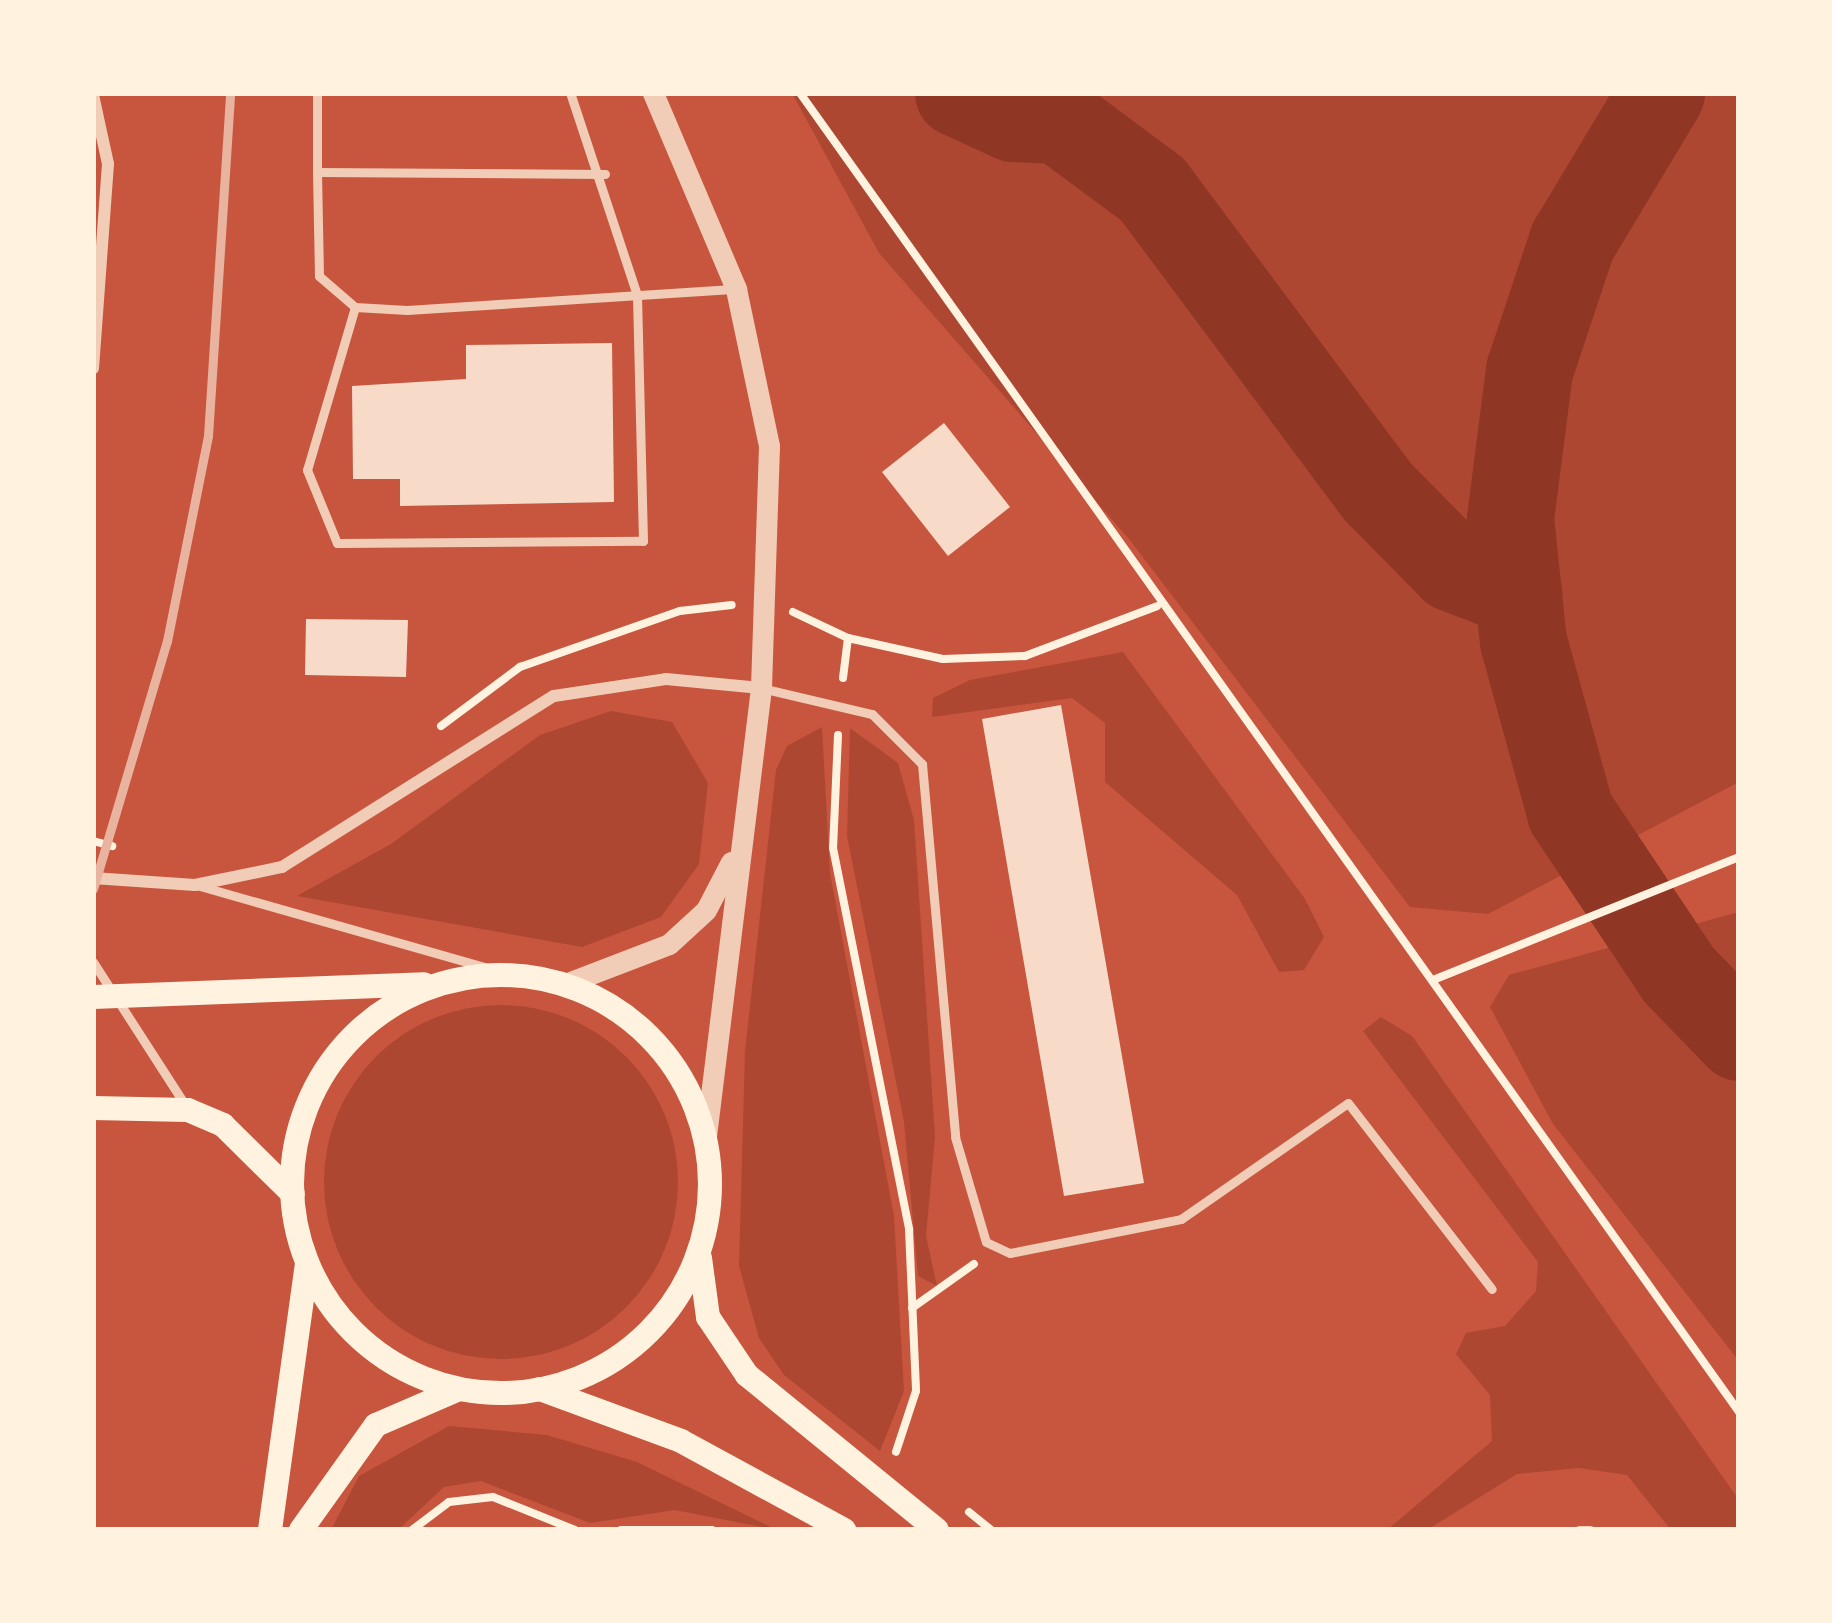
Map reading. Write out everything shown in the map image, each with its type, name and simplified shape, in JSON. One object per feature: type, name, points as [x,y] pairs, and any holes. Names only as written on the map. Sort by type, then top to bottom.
[{"type":"main road","points":[[93,997],[445,983],[512,975],[565,984],[656,1043],[706,1139],[700,1249],[708,1317],[725,1348],[937,1530]]},
{"type":"main road","points":[[270,1530],[308,1263],[292,1194],[301,1125],[332,1062],[382,1013],[445,983]]},
{"type":"main road","points":[[93,1108],[188,1110],[251,1144],[292,1194]]},
{"type":"main road","points":[[540,1389],[622,1355],[655,1326],[700,1249]]},
{"type":"main road","points":[[308,1263],[368,1345],[459,1389]]},
{"type":"main road","points":[[301,1530],[376,1425],[459,1389],[540,1389],[682,1441],[842,1529]]},
{"type":"street","points":[[653,93],[736,290],[769,446],[760,688],[706,1139]]},
{"type":"street","points":[[93,95],[108,164],[93,368]]},
{"type":"street","points":[[93,878],[195,885],[282,867],[336,840],[554,696],[666,679],[760,688]]},
{"type":"street","points":[[565,984],[633,964],[689,928],[738,845]]},
{"type":"lane","points":[[317,93],[319,276],[355,307],[736,290]]},
{"type":"lane","points":[[355,307],[307,470],[337,543],[643,541],[637,295],[605,174],[571,93]]},
{"type":"lane","points":[[317,172],[605,174]]},
{"type":"lane","points":[[760,688],[840,704],[897,728],[922,764],[956,1137],[986,1242],[1010,1253],[1181,1219],[1348,1103],[1492,1289]]},
{"type":"lane","points":[[195,885],[512,975]]},
{"type":"lane","points":[[93,962],[120,995],[188,1110]]},
{"type":"lane","points":[[1580,1530],[1590,1530]]},
{"type":"path","points":[[800,93],[1156,605],[1433,980],[1739,1412]]},
{"type":"path","points":[[423,740],[520,667],[680,611],[739,604]]},
{"type":"path","points":[[788,610],[848,638],[943,659],[1025,656],[1156,605]]},
{"type":"path","points":[[848,638],[833,848],[909,1229],[912,1308],[912,1419],[875,1480]]},
{"type":"path","points":[[93,841],[137,849]]},
{"type":"path","points":[[1433,980],[1563,923],[1739,857]]},
{"type":"path","points":[[912,1308],[955,1284],[986,1242]]},
{"type":"path","points":[[412,1530],[449,1502],[493,1497],[575,1530]]},
{"type":"path","points":[[621,1530],[712,1530]]},
{"type":"shaded area","points":[[792,93],[1739,93],[1739,782],[1488,914],[1410,907],[1129,539],[879,253]]},
{"type":"shaded area","points":[[1123,652],[1305,899],[1324,937],[1304,970],[1279,972],[1237,895],[1105,782],[1105,723],[1072,698],[932,717],[933,698],[970,680]]},
{"type":"shaded area","points":[[611,711],[672,722],[708,783],[699,864],[661,917],[582,947],[297,896],[391,844],[540,735]]},
{"type":"shaded area","points":[[822,727],[830,873],[894,1216],[904,1391],[880,1451],[784,1375],[759,1338],[739,1266],[745,1051],[776,770],[787,746]]},
{"type":"shaded area","points":[[850,728],[898,763],[914,820],[935,1137],[926,1236],[937,1286],[918,1276],[904,1122],[847,836]]},
{"type":"shaded area","points":[[1739,912],[1739,1361],[1553,1124],[1490,1007],[1509,975]]},
{"type":"shaded area","points":[[501,1005],[536,1008],[569,1018],[626,1057],[665,1114],[675,1147],[675,1217],[665,1250],[626,1307],[569,1346],[536,1356],[501,1359],[466,1356],[433,1346],[376,1307],[337,1250],[327,1217],[324,1182],[327,1147],[337,1114],[376,1057],[433,1018],[466,1008]]},
{"type":"shaded area","points":[[1381,1017],[1412,1036],[1739,1500],[1739,1530],[1671,1530],[1627,1475],[1579,1468],[1517,1474],[1427,1530],[1387,1530],[1492,1441],[1490,1395],[1456,1354],[1466,1333],[1505,1326],[1536,1291],[1538,1262],[1363,1031]]},
{"type":"shaded area","points":[[449,1426],[547,1435],[637,1462],[777,1530],[675,1510],[590,1523],[481,1481],[444,1487],[398,1530],[331,1530],[359,1476]]},
{"type":"building","points":[[612,343],[614,502],[400,506],[400,479],[353,479],[352,386],[466,379],[466,345]]},
{"type":"building","points":[[944,423],[1010,507],[948,556],[882,472]]},
{"type":"building","points":[[306,619],[408,620],[406,677],[305,675]]},
{"type":"building","points":[[1061,705],[1144,1183],[1064,1196],[982,719]]},
{"type":"waterway","points":[[958,93],[1013,118],[1059,120],[1152,189],[1379,493],[1453,568],[1518,593]]},
{"type":"waterway","points":[[1661,93],[1572,241],[1529,370],[1510,518],[1523,641],[1570,812],[1678,974],[1739,1037]]},
{"type":"railway","points":[[93,889],[167,641],[208,436],[230,93]]}]
